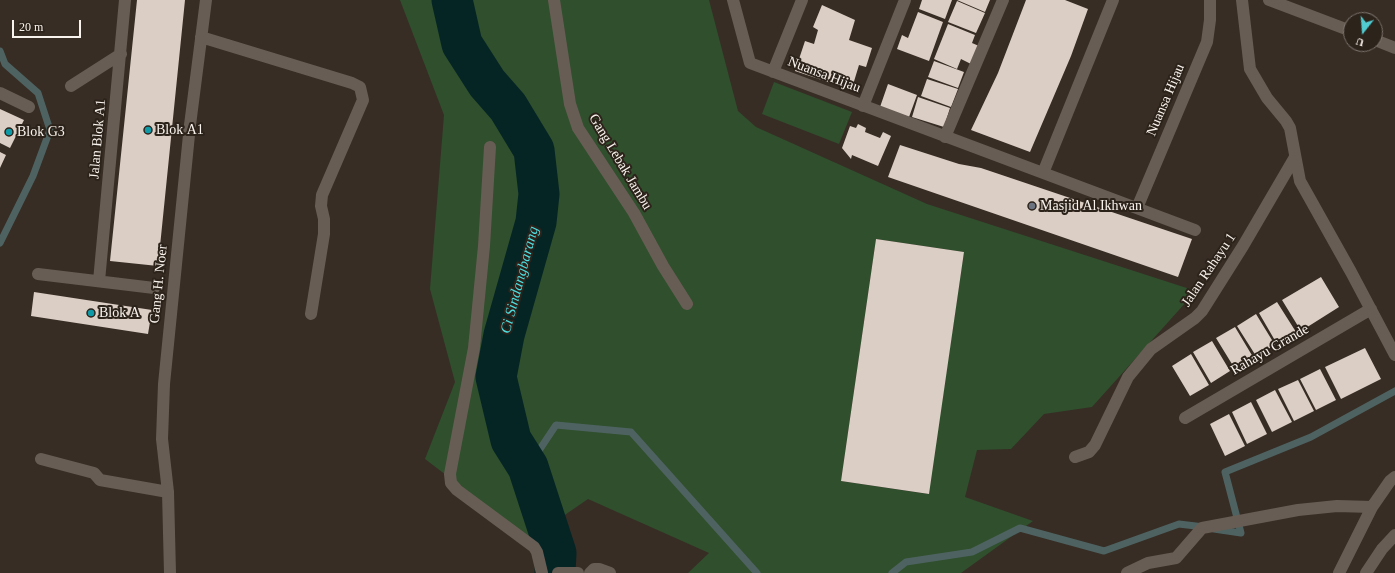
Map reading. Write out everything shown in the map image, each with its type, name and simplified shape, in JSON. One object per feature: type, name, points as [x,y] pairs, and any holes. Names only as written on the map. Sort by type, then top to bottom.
[{"type":"street","name":"Jalan Blok A1","points":[[99,281],[125,0]]},
{"type":"street","name":"Gang H. Noer","points":[[170,573],[168,492],[162,439],[164,384],[206,0]]},
{"type":"street","name":"Gang Lebak Jambu","points":[[554,0],[570,104],[578,128],[634,213],[663,266],[687,304]]},
{"type":"street","name":"Nuansa Hijau","points":[[733,0],[750,63],[1195,230]]},
{"type":"street","name":"Nuansa Hijau","points":[[773,72],[802,0]]},
{"type":"street","name":"Nuansa Hijau","points":[[863,106],[905,0]]},
{"type":"street","points":[[945,137],[1003,0]]},
{"type":"street","points":[[1043,173],[1113,0]]},
{"type":"street","name":"Nuansa Hijau","points":[[1137,208],[1207,42],[1210,20],[1210,0]]},
{"type":"street","points":[[1242,0],[1250,69],[1267,98],[1286,120],[1290,128],[1300,181],[1395,355]]},
{"type":"street","points":[[1269,0],[1343,28]]},
{"type":"street","points":[[201,37],[352,83],[360,87],[363,100],[322,195],[321,206],[324,220],[324,234],[311,314]]},
{"type":"street","points":[[1383,43],[1395,48]]},
{"type":"street","points":[[72,86],[121,54]]},
{"type":"street","points":[[0,92],[29,107]]},
{"type":"street","points":[[490,147],[484,246],[474,348],[450,474],[452,483],[457,490],[534,547],[537,552],[541,573]]},
{"type":"street","name":"Jalan Rahayu 1","points":[[1075,457],[1089,452],[1095,446],[1128,377],[1150,349],[1195,318],[1202,311],[1243,246],[1295,157]]},
{"type":"street","points":[[38,274],[154,288]]},
{"type":"street","name":"Rahayu Grande","points":[[1184,418],[1371,309]]},
{"type":"street","points":[[41,459],[94,473],[100,480],[168,492]]},
{"type":"street","points":[[1339,573],[1372,507],[1390,482],[1395,478]]},
{"type":"street","points":[[1127,573],[1148,564],[1176,558],[1202,528],[1298,510],[1337,506],[1372,507]]},
{"type":"street","points":[[1366,573],[1382,549],[1395,536]]},
{"type":"street","points":[[593,572],[599,569],[610,573]]},
{"type":"street","points":[[558,573],[577,573]]},
{"type":"green space","points":[[400,0],[709,0],[738,111],[756,127],[927,204],[1196,291],[1092,407],[1044,414],[1011,449],[977,450],[965,497],[1033,521],[961,573],[688,573],[709,553],[588,499],[530,539],[425,459],[455,382],[430,289],[444,115]],"holes":[[[876,239],[964,252],[928,494],[841,481]]]},
{"type":"green space","points":[[774,82],[852,112],[839,144],[762,114]]},
{"type":"building","name":"Blok A1","points":[[137,0],[185,0],[158,266],[110,261]]},
{"type":"building","points":[[922,0],[952,0],[945,19],[919,9]]},
{"type":"building","points":[[957,0],[990,0],[985,12]]},
{"type":"building","points":[[1026,0],[1065,0],[1088,9],[1071,56],[1030,152],[971,130],[998,73]]},
{"type":"building","points":[[957,1],[985,13],[976,33],[948,22]]},
{"type":"building","points":[[822,5],[855,20],[849,40],[872,48],[866,67],[859,65],[852,88],[834,84],[795,71],[805,41],[814,44],[818,30],[813,27]]},
{"type":"building","points":[[918,12],[943,22],[929,61],[897,49],[902,35],[908,38]]},
{"type":"building","points":[[948,24],[975,35],[972,43],[979,46],[971,64],[961,59],[957,69],[934,59]]},
{"type":"building","points":[[934,61],[964,72],[958,88],[928,77]]},
{"type":"building","points":[[927,79],[958,89],[951,107],[921,96]]},
{"type":"building","points":[[888,84],[917,95],[909,117],[880,107]]},
{"type":"building","points":[[918,97],[950,108],[944,127],[912,117]]},
{"type":"building","name":"Blok G3","points":[[0,109],[24,120],[10,148],[0,143]]},
{"type":"building","points":[[858,124],[866,128],[865,132],[880,138],[883,132],[891,136],[878,166],[852,155],[851,159],[842,148],[850,126],[856,128]]},
{"type":"building","points":[[900,145],[959,164],[981,168],[1192,239],[1178,277],[888,177]]},
{"type":"building","name":"Blok G3","points":[[0,152],[6,155],[0,168]]},
{"type":"building","points":[[876,239],[964,252],[929,494],[841,481]]},
{"type":"building","points":[[1321,277],[1339,307],[1301,331],[1282,300]]},
{"type":"building","name":"Blok A","points":[[34,292],[152,310],[148,334],[31,316]]},
{"type":"building","points":[[1277,302],[1296,332],[1277,344],[1259,313]]},
{"type":"building","points":[[1256,314],[1275,345],[1256,356],[1237,326]]},
{"type":"building","points":[[1235,327],[1253,357],[1235,369],[1216,338]]},
{"type":"building","points":[[1212,341],[1230,371],[1211,383],[1193,352]]},
{"type":"building","points":[[1365,348],[1381,379],[1341,399],[1325,367]]},
{"type":"building","points":[[1191,354],[1209,385],[1190,396],[1172,366]]},
{"type":"building","points":[[1320,369],[1336,400],[1316,410],[1300,379]]},
{"type":"building","points":[[1298,380],[1314,411],[1294,421],[1278,389]]},
{"type":"building","points":[[1275,390],[1292,422],[1272,432],[1256,400]]},
{"type":"building","points":[[1251,402],[1267,434],[1247,444],[1232,412]]},
{"type":"building","points":[[1229,414],[1245,446],[1225,456],[1210,424]]},
{"type":"waterway","name":"Ci Sindangbarang","points":[[452,0],[462,44],[487,83],[508,107],[534,150],[539,194],[536,222],[504,335],[496,377],[511,440],[528,467],[556,553],[555,573]]},
{"type":"waterway","points":[[0,51],[5,64],[38,93],[50,130],[33,176],[0,243]]},
{"type":"waterway","points":[[1214,529],[1241,533],[1225,472],[1311,437],[1395,391]]},
{"type":"waterway","points":[[528,467],[556,425],[631,432],[757,573]]},
{"type":"waterway","points":[[892,573],[906,562],[972,552],[1020,528],[1104,551],[1179,524],[1204,527]]},
{"type":"place","name":"Blok A1","points":[[148,130]]},
{"type":"place","name":"Blok G3","points":[[9,132]]},
{"type":"place","name":"Masjid Al Ikhwan","points":[[1032,206]]},
{"type":"place","name":"Blok A","points":[[91,313]]}]
